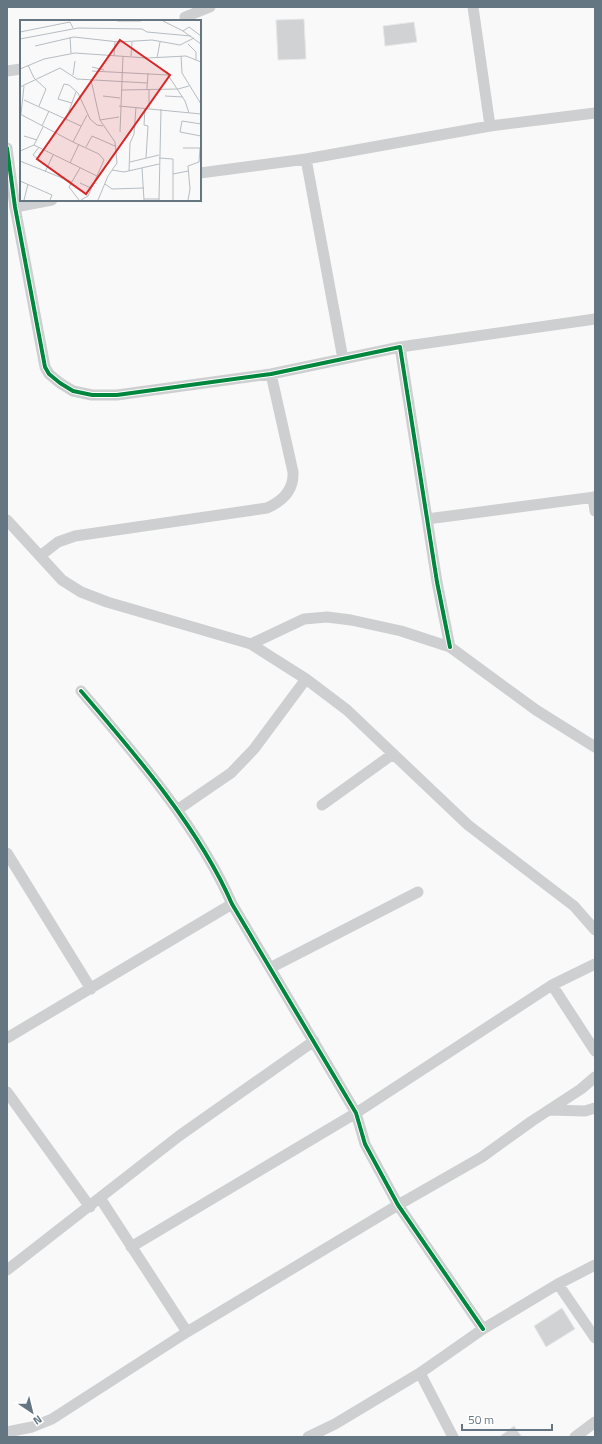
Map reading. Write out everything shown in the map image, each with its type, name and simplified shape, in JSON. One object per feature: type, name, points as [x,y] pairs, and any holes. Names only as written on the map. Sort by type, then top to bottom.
[{"type":"street","points":[[185,15],[210,7]]},
{"type":"street","points":[[473,7],[490,126]]},
{"type":"street","points":[[7,71],[20,69]]},
{"type":"street","points":[[201,173],[306,159],[490,126],[595,113]]},
{"type":"street","points":[[7,148],[10,187],[45,366],[49,374],[73,391],[92,395],[117,395],[271,374],[400,347],[595,319]]},
{"type":"street","points":[[306,159],[343,359]]},
{"type":"street","points":[[15,207],[47,201]]},
{"type":"street","points":[[400,347],[427,519],[450,647]]},
{"type":"street","points":[[40,556],[58,542],[75,536],[267,508],[283,498],[292,485],[293,472],[271,374]]},
{"type":"street","points":[[427,519],[594,497],[595,511]]},
{"type":"street","points":[[7,520],[62,580],[81,592],[107,602],[251,644],[306,679],[347,710],[468,826],[574,906],[595,930]]},
{"type":"street","points":[[251,644],[304,619],[327,617],[352,620],[401,631],[450,647],[536,710],[595,747]]},
{"type":"street","points":[[177,810],[235,768],[254,749],[306,679]]},
{"type":"street","points":[[81,691],[123,740],[177,810],[215,868],[232,904],[356,1113],[365,1144],[398,1205],[483,1329]]},
{"type":"street","points":[[322,805],[393,754]]},
{"type":"street","points":[[7,852],[91,989]]},
{"type":"street","points":[[270,968],[418,892]]},
{"type":"street","points":[[8,1035],[91,989],[232,904]]},
{"type":"street","points":[[131,1247],[356,1113],[552,985],[595,964]]},
{"type":"street","points":[[552,985],[595,1051]]},
{"type":"street","points":[[7,1270],[90,1207],[179,1136],[314,1041]]},
{"type":"street","points":[[7,1432],[32,1427],[52,1419],[187,1332],[398,1205],[482,1158],[595,1077]]},
{"type":"street","points":[[7,1092],[90,1207]]},
{"type":"street","points":[[549,1110],[584,1111],[595,1108]]},
{"type":"street","points":[[100,1198],[187,1332]]},
{"type":"street","points":[[308,1437],[335,1424],[420,1373],[483,1329],[558,1284],[595,1266]]},
{"type":"street","points":[[558,1284],[595,1338]]},
{"type":"street","points":[[420,1373],[453,1437]]},
{"type":"street","points":[[575,1437],[595,1422]]},
{"type":"building","points":[[304,19],[306,59],[278,60],[276,20]]},
{"type":"building","points":[[414,22],[417,42],[385,46],[383,26]]},
{"type":"building","points":[[562,1308],[575,1329],[546,1347],[534,1326]]},
{"type":"building","points":[[514,1426],[522,1437],[499,1437]]},
{"type":"cycle path","points":[[7,148],[15,207],[45,367],[49,374],[73,391],[92,395],[117,395],[271,374],[400,347],[437,582],[450,647]]},
{"type":"cycle path","points":[[81,691],[144,766],[184,820],[202,848],[232,904],[356,1113],[365,1144],[398,1205],[483,1329]]}]
